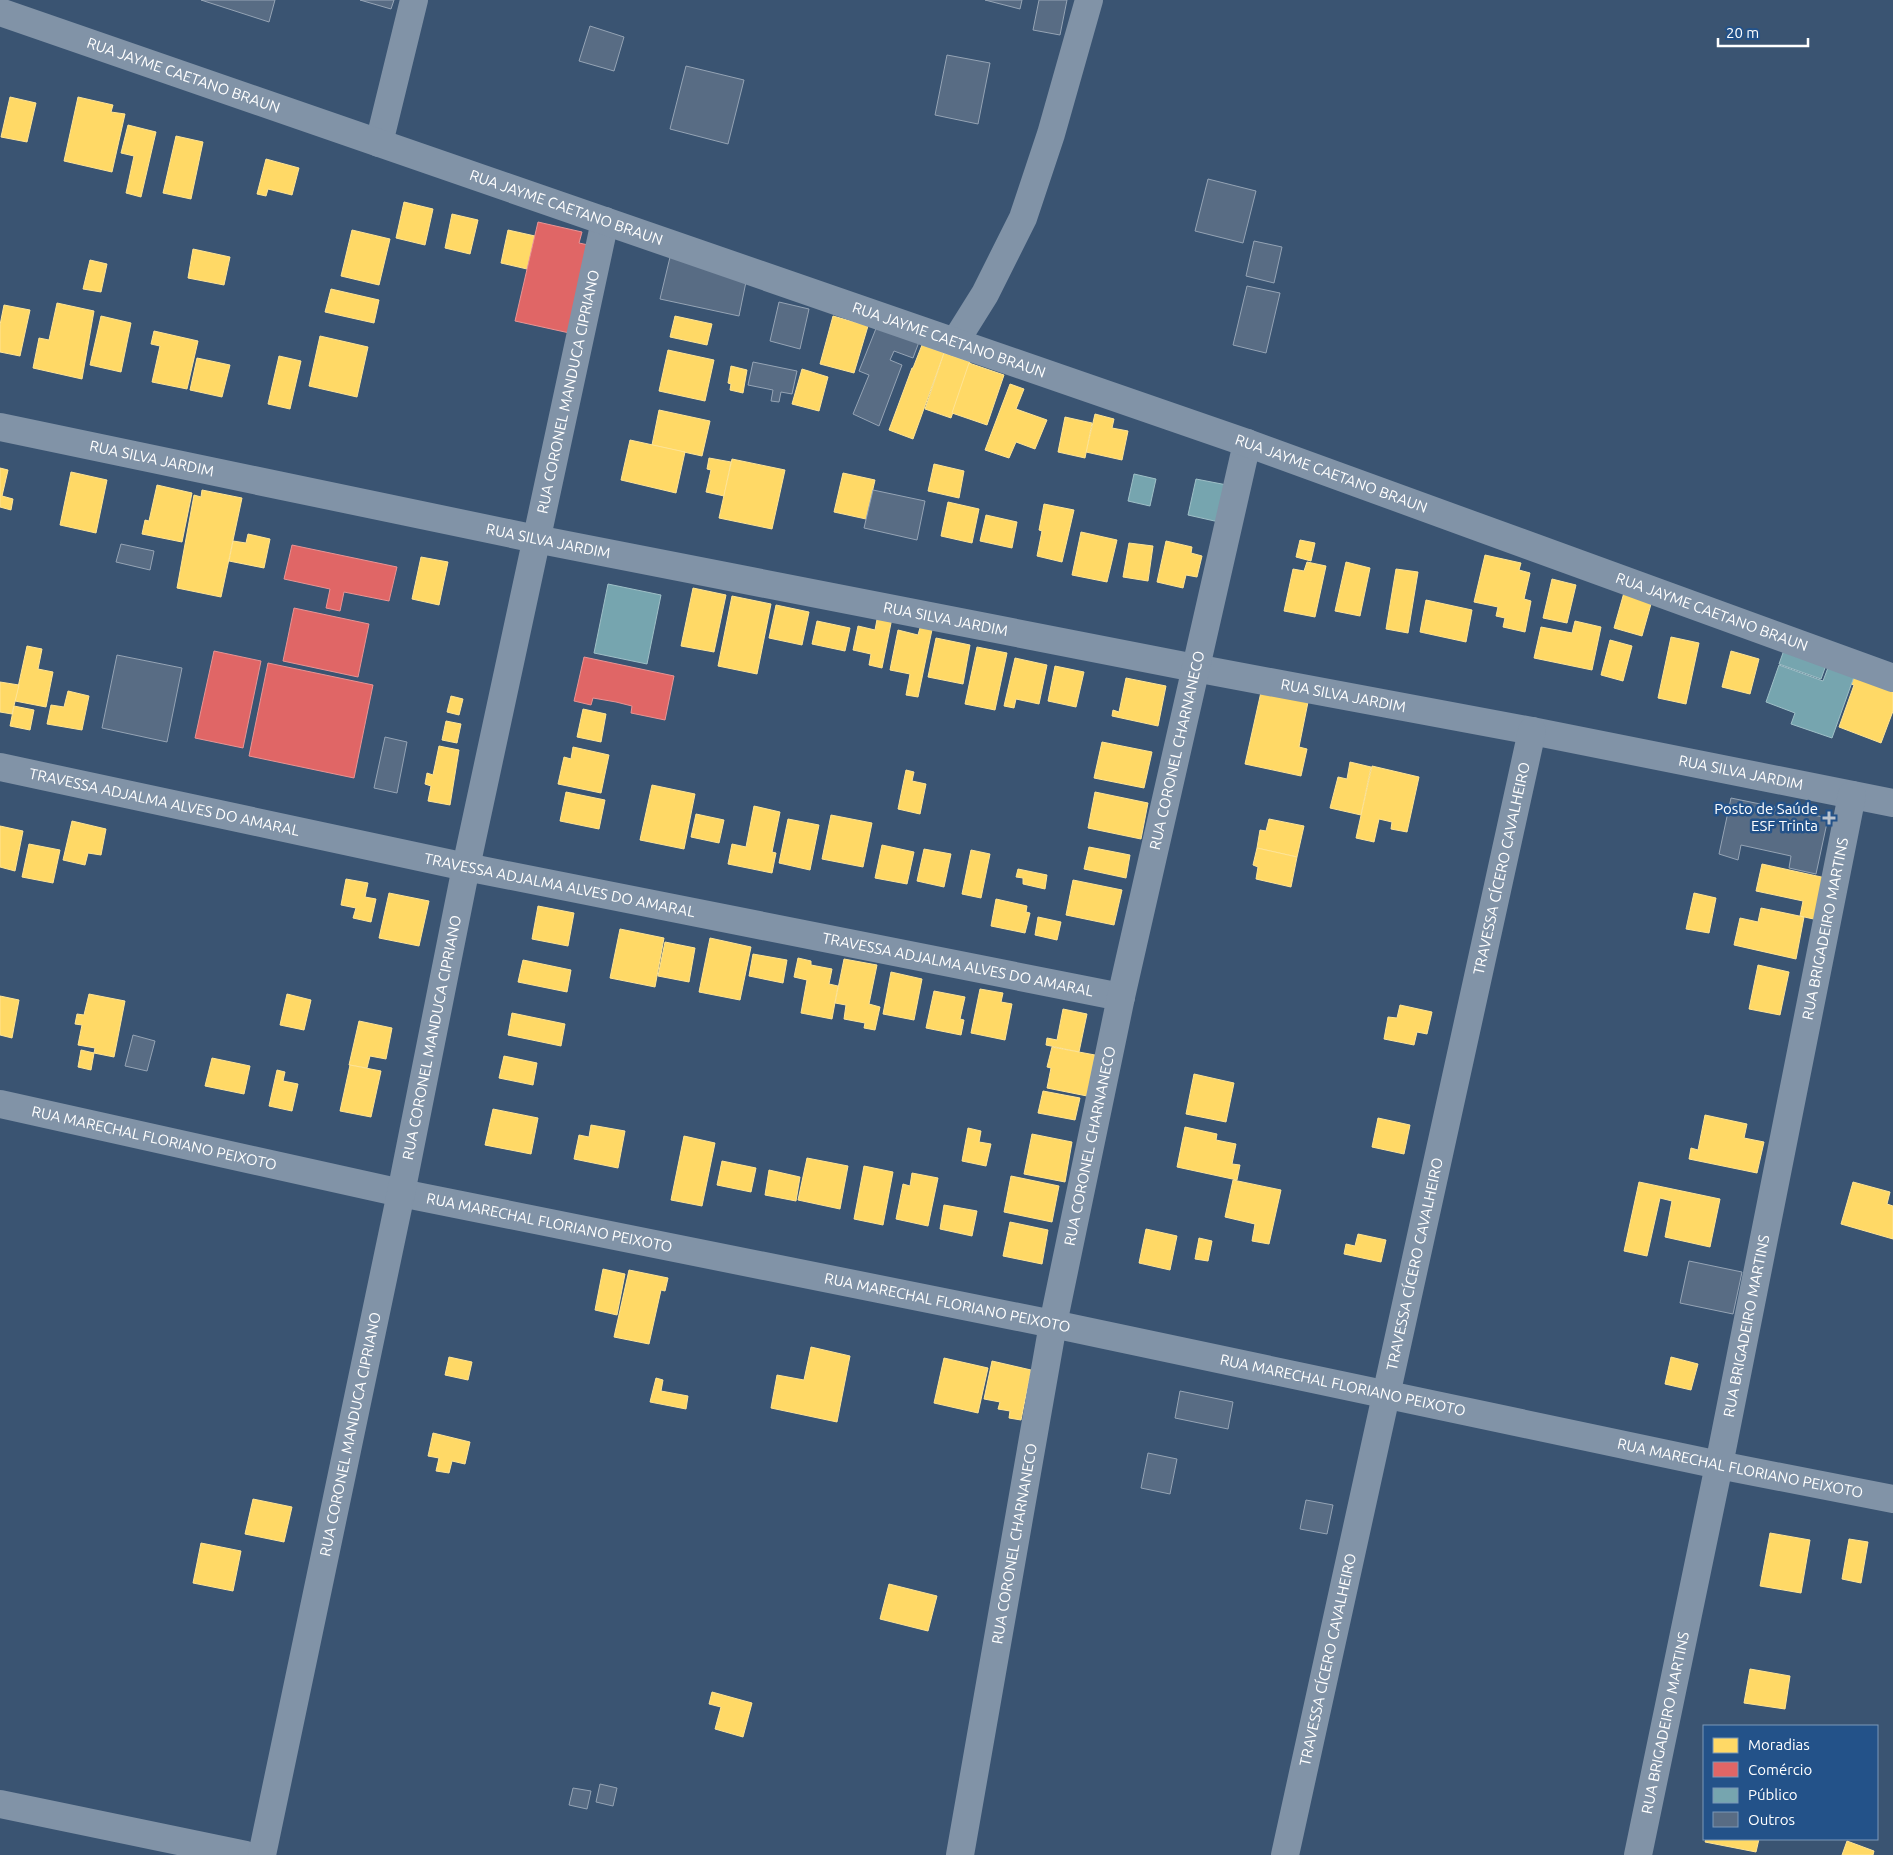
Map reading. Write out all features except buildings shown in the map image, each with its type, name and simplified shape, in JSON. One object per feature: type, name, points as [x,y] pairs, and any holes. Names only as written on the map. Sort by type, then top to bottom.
[{"type":"street","points":[[380,143],[414,0]]},
{"type":"street","points":[[956,342],[985,294],[1023,218],[1051,134],[1089,0]]},
{"type":"street","name":"RUA JAYME CAETANO BRAUN","points":[[0,12],[1247,443],[1893,678]]},
{"type":"street","name":"RUA CORONEL MANDUCA CIPRIANO","points":[[262,1855],[401,1193],[466,867],[605,221]]},
{"type":"street","name":"RUA SILVA JARDIM","points":[[0,427],[536,539],[1195,668],[1532,731],[1893,803]]},
{"type":"street","name":"RUA CORONEL CHARNANECO","points":[[960,1855],[1053,1324],[1121,997],[1247,443]]},
{"type":"street","name":"TRAVESSA CÍCERO CAVALHEIRO","points":[[1285,1855],[1532,731]]},
{"type":"street","name":"TRAVESSA ADJALMA ALVES DO AMARAL","points":[[0,767],[466,867],[1121,997]]},
{"type":"street","name":"RUA BRIGADEIRO MARTINS","points":[[1638,1855],[1719,1465],[1852,795]]},
{"type":"street","name":"RUA MARECHAL FLORIANO PEIXOTO","points":[[0,1104],[401,1193],[1053,1324],[1893,1500]]},
{"type":"street","points":[[0,1804],[246,1855]]},
{"type":"place","name":"Posto de Saúde ESF Trinta","points":[[1829,818]]}]
